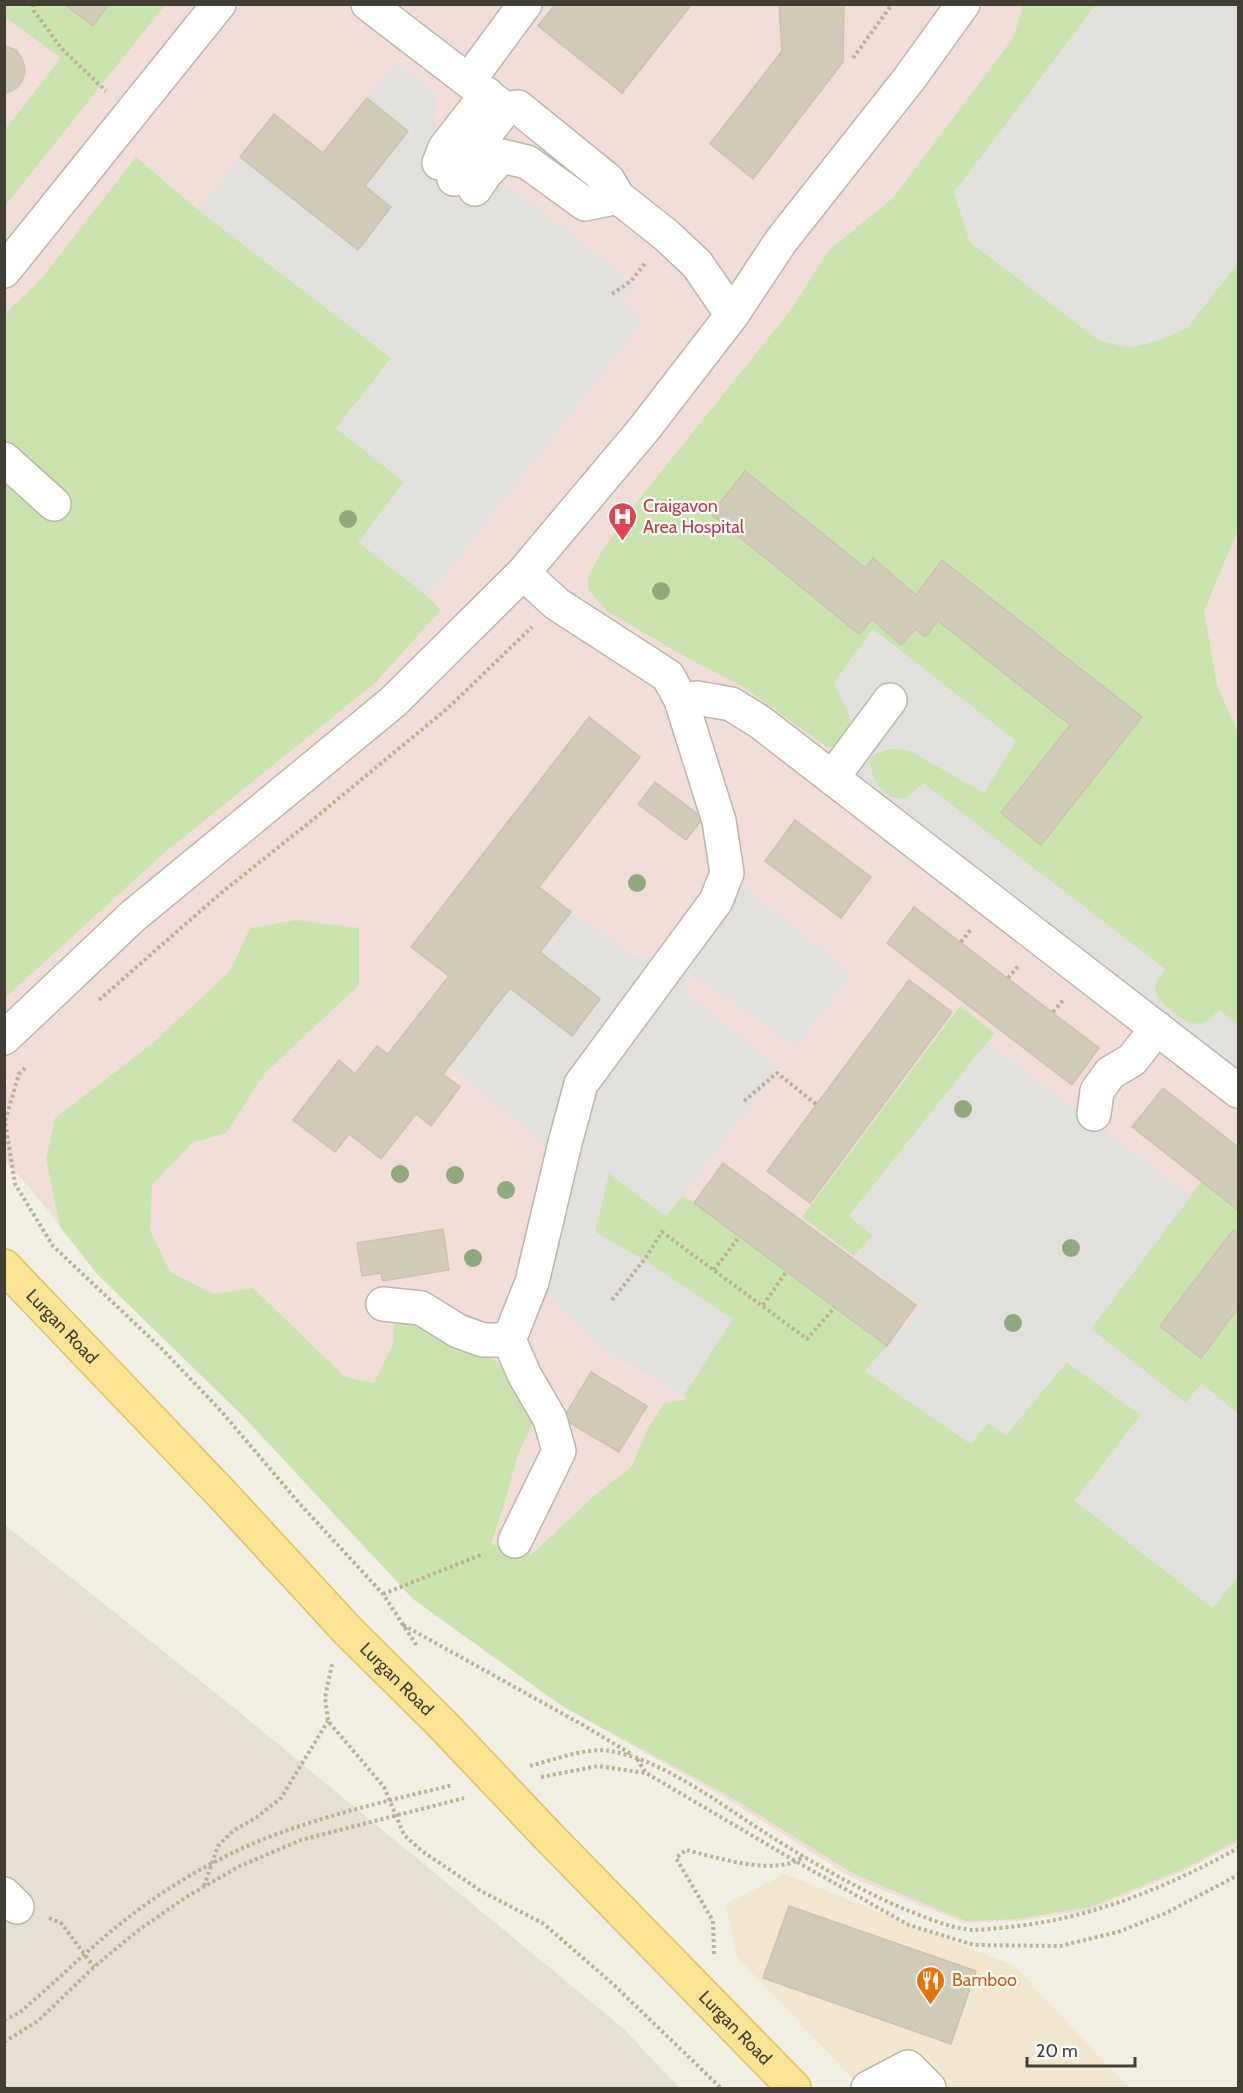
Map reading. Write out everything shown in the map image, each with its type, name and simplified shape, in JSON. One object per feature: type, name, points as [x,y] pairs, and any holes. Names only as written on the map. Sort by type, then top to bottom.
[{"type":"main road","name":"Lurgan Road","points":[[4,1266],[349,1632],[441,1723],[794,2088]]},
{"type":"street","points":[[5,269],[219,4]]},
{"type":"street","points":[[368,4],[487,94],[518,107],[608,180],[618,197],[666,235],[697,264],[732,315]]},
{"type":"street","points":[[525,4],[487,94],[464,162],[456,177],[485,174],[502,156],[527,162],[585,204],[618,197]]},
{"type":"street","points":[[5,1037],[133,916],[393,702],[523,573],[644,429],[732,315],[781,241],[909,79],[963,4]]},
{"type":"street","points":[[4,459],[54,504]]},
{"type":"street","points":[[515,1541],[559,1451],[550,1419],[525,1376],[509,1340],[532,1282],[581,1084],[716,901],[728,873],[719,821],[681,700],[668,675],[557,604],[523,573]]},
{"type":"street","points":[[681,700],[697,698],[731,704],[760,722],[1239,1091]]},
{"type":"street","points":[[832,778],[890,700]]},
{"type":"street","points":[[1087,1123],[1116,1103],[1128,1086],[1132,1060],[1157,1028]]},
{"type":"street","points":[[383,1304],[421,1308],[458,1331],[483,1340],[509,1340]]},
{"type":"street","points":[[868,2088],[908,2067],[929,2088]]},
{"type":"path","points":[[33,4],[34,11],[62,49],[130,114]]},
{"type":"path","points":[[853,58],[890,4]]},
{"type":"path","points":[[612,294],[631,281],[666,235]]},
{"type":"path","points":[[98,1001],[221,893],[448,708],[557,604]]},
{"type":"path","points":[[27,1066],[19,1074],[5,1121],[15,1184],[53,1246],[162,1349],[213,1403],[299,1503],[383,1594],[419,1649]]},
{"type":"path","points":[[744,1101],[777,1073],[816,1104]]},
{"type":"path","points":[[612,1300],[644,1260],[662,1232],[807,1339],[835,1307]]},
{"type":"path","points":[[714,1270],[739,1237]]},
{"type":"path","points":[[763,1305],[787,1271]]},
{"type":"path","points":[[383,1594],[515,1541]]},
{"type":"path","points":[[402,1624],[609,1741],[635,1757],[646,1773]]},
{"type":"path","points":[[349,1632],[333,1660],[325,1698],[328,1721],[384,1787],[404,1835],[422,1851],[481,1891],[544,1924],[615,1985],[721,2088]]},
{"type":"path","points":[[204,1887],[218,1846],[233,1831],[257,1817],[280,1798],[328,1721]]},
{"type":"path","points":[[531,1780],[598,1766],[646,1773],[909,1925],[974,1945],[1060,1946],[1118,1932],[1167,1913],[1239,1875]]},
{"type":"path","points":[[4,2042],[38,2021],[94,1967],[136,1932],[240,1866],[301,1840],[474,1795]]},
{"type":"path","points":[[714,1954],[713,1921],[676,1858],[686,1850],[756,1866],[797,1862],[804,1856]]},
{"type":"path","points":[[11,1900],[61,1923],[94,1967]]},
{"type":"shaded area","name":"Craigavon Area Hospital","points":[[5,5],[1238,5],[1238,1843],[1185,1871],[1090,1910],[1018,1921],[964,1923],[851,1877],[722,1796],[562,1706],[413,1599],[243,1416],[98,1275],[31,1189],[5,1161],[5,1087],[8,1081],[5,1078]]},
{"type":"shaded area","points":[[1096,5],[1238,5],[1238,262],[1188,327],[1164,339],[1130,348],[1100,341],[970,242],[954,192]]},
{"type":"shaded area","points":[[395,62],[437,94],[435,141],[489,180],[520,194],[637,286],[623,303],[644,320],[428,597],[358,542],[404,482],[336,428],[391,358],[197,209],[240,157],[358,250],[391,207],[365,186],[408,131],[367,98]]},
{"type":"shaded area","points":[[873,629],[1016,741],[984,793],[910,751],[896,748],[881,750],[870,758],[870,772],[878,786],[891,797],[906,799],[923,783],[1165,969],[1156,981],[1155,991],[1159,1001],[1186,1022],[1200,1024],[1211,1019],[1219,1010],[1238,1025],[1238,1108],[814,772],[829,748],[843,742],[852,730],[849,714],[834,683]]},
{"type":"shaded area","points":[[712,861],[852,974],[796,1047],[697,977],[691,977],[686,981],[689,995],[780,1068],[666,1216],[609,1173],[595,1232],[644,1260],[733,1319],[683,1396],[601,1347],[532,1282],[547,1146],[449,1066],[510,988],[572,1035],[600,999],[540,952],[571,912],[633,955],[644,958],[657,955],[670,945],[710,880]]},
{"type":"shaded area","points":[[987,1042],[1191,1196],[1091,1329],[1185,1403],[1201,1384],[1238,1414],[1238,1576],[1213,1608],[1075,1501],[1141,1415],[1067,1362],[1006,1435],[988,1423],[971,1444],[865,1371],[923,1306],[854,1256],[873,1236],[849,1216]]},
{"type":"shaded area","points":[[4,1524],[233,1707],[624,2029],[679,2088],[5,2088]]},
{"type":"shaded area","points":[[785,1874],[1014,1966],[1129,2088],[862,2088],[737,1957],[726,1904]]},
{"type":"green space","points":[[5,5],[64,5],[93,26],[109,5],[165,5],[5,206],[4,126],[7,127],[61,58],[5,17]]},
{"type":"green space","points":[[1023,5],[1096,5],[954,193],[970,242],[1100,341],[1130,347],[1188,327],[1238,262],[1238,530],[1204,611],[1217,685],[1238,733],[1238,1025],[1219,1010],[1208,1021],[1199,1024],[1187,1021],[1173,1013],[1157,996],[1155,990],[1156,982],[1165,969],[923,783],[906,799],[891,797],[881,790],[871,769],[870,758],[889,749],[910,751],[834,683],[849,714],[852,730],[843,742],[829,748],[740,685],[687,658],[607,611],[588,589],[588,577],[601,553],[632,508],[790,311],[829,250],[893,198],[1014,37]]},
{"type":"green space","points":[[136,157],[197,209],[392,358],[337,428],[404,482],[428,597],[441,610],[375,683],[164,853],[5,998],[5,314],[41,279]]},
{"type":"green space","points":[[296,920],[359,928],[359,985],[265,1073],[226,1133],[192,1143],[152,1185],[150,1230],[170,1272],[213,1294],[253,1288],[345,1377],[374,1383],[393,1344],[394,1324],[423,1321],[448,1342],[495,1360],[520,1388],[533,1423],[518,1454],[491,1544],[531,1555],[594,1496],[632,1466],[647,1430],[664,1403],[688,1399],[683,1396],[733,1319],[595,1232],[609,1173],[666,1216],[682,1196],[694,1203],[887,1346],[865,1371],[971,1444],[988,1422],[1006,1435],[1066,1362],[1141,1415],[1075,1500],[1213,1608],[1238,1576],[1238,1840],[1186,1868],[1090,1907],[1018,1919],[966,1921],[854,1874],[727,1795],[562,1706],[413,1599],[243,1416],[98,1275],[60,1227],[46,1159],[55,1118],[153,1043],[230,971],[250,928]]},
{"type":"green space","points":[[960,1006],[995,1033],[849,1216],[873,1236],[854,1256],[802,1217]]},
{"type":"green space","points":[[1201,1181],[1238,1210],[1238,1414],[1202,1384],[1186,1403],[1091,1329]]},
{"type":"building","points":[[64,4],[109,4],[93,26]]},
{"type":"building","points":[[556,4],[692,4],[622,93],[538,26]]},
{"type":"building","points":[[779,4],[844,4],[843,62],[753,179],[710,144],[782,51]]},
{"type":"building","points":[[4,45],[16,50],[24,64],[25,73],[17,88],[4,94]]},
{"type":"building","points":[[367,98],[408,131],[365,186],[391,207],[358,250],[240,157],[274,114],[323,153]]},
{"type":"building","points":[[745,471],[865,568],[873,558],[916,595],[942,560],[1142,717],[1041,845],[1001,813],[1070,725],[938,621],[925,637],[915,629],[901,645],[872,619],[859,634],[711,514]]},
{"type":"building","points":[[589,717],[640,757],[539,887],[571,912],[540,952],[600,999],[572,1036],[510,988],[443,1074],[460,1087],[431,1126],[416,1114],[381,1159],[349,1134],[335,1152],[293,1120],[339,1060],[355,1074],[377,1046],[388,1054],[449,976],[411,947]]},
{"type":"building","points":[[655,782],[703,818],[686,840],[638,804]]},
{"type":"building","points":[[795,820],[871,877],[841,918],[765,861]]},
{"type":"building","points":[[914,907],[1099,1048],[1072,1085],[887,943]]},
{"type":"building","points":[[909,980],[952,1012],[810,1203],[767,1171]]},
{"type":"building","points":[[1163,1088],[1238,1147],[1238,1210],[1132,1127]]},
{"type":"building","points":[[723,1163],[916,1305],[887,1346],[694,1203]]},
{"type":"building","points":[[443,1229],[449,1270],[383,1281],[381,1273],[362,1276],[357,1243]]},
{"type":"building","points":[[1233,1230],[1238,1234],[1238,1308],[1201,1358],[1160,1326]]},
{"type":"building","points":[[591,1372],[647,1406],[619,1452],[563,1419]]},
{"type":"building","points":[[789,1906],[976,1971],[951,2044],[763,1978]]},
{"type":"place","name":"Craigavon Area Hospital","points":[[622,542]]},
{"type":"place","name":"Bamboo","points":[[931,2006]]}]
